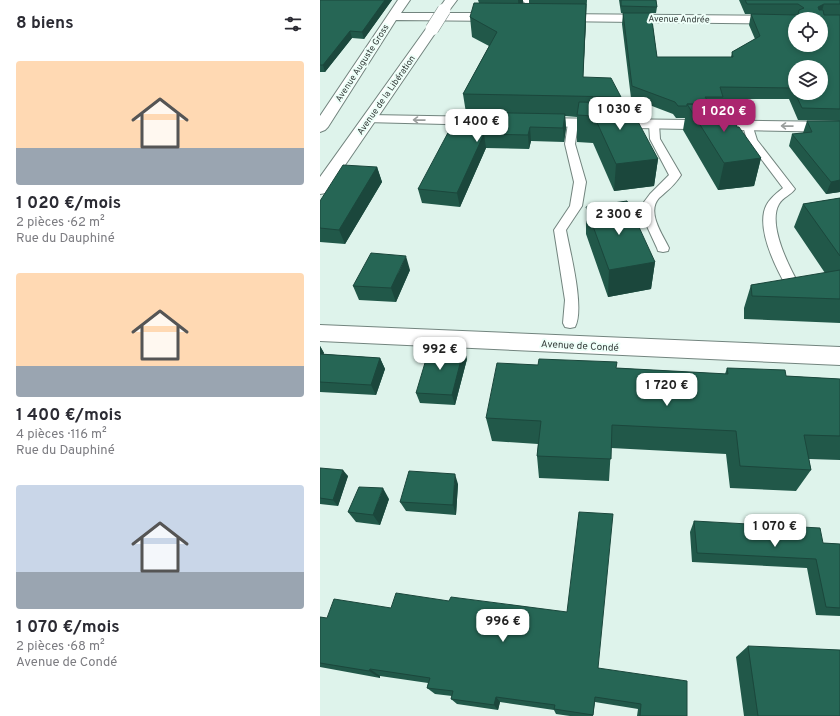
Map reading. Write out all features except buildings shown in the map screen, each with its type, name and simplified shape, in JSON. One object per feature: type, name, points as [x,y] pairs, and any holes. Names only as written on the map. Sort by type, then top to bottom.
[{"type":"street","name":"Avenue Auguste Gross","points":[[320,127],[327,105],[394,16],[404,0]]},
{"type":"street","name":"Avenue de la Libération","points":[[320,189],[370,119],[451,0]]},
{"type":"street","name":"Avenue Andrée","points":[[394,16],[788,20]]},
{"type":"street","points":[[370,119],[503,122]]},
{"type":"street","points":[[519,122],[840,127]]},
{"type":"street","name":"Avenue de Condé","points":[[320,333],[840,356]]},
{"type":"lane","points":[[522,17],[529,3],[526,0]]},
{"type":"lane","points":[[570,323],[572,300],[560,230],[576,206],[580,182],[570,144],[573,123]]},
{"type":"lane","points":[[654,124],[655,139],[675,175],[671,183],[652,198],[648,208],[648,216],[663,248]]},
{"type":"lane","points":[[748,126],[752,140],[789,189],[772,204],[769,224],[784,272],[794,288]]}]
